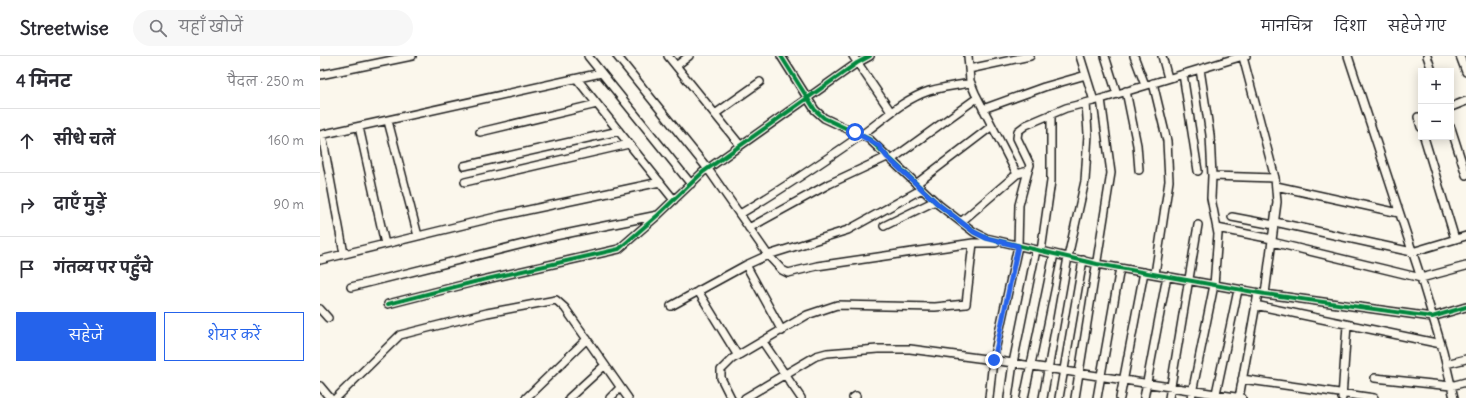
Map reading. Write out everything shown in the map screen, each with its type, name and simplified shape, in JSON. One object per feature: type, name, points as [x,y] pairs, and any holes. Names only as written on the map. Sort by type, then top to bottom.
[{"type":"street","points":[[320,75],[412,56]]},
{"type":"street","points":[[588,56],[691,184]]},
{"type":"street","points":[[617,56],[708,169],[768,255],[782,270],[788,273],[817,266],[972,243],[1003,243]]},
{"type":"street","points":[[668,56],[740,145]]},
{"type":"street","points":[[676,66],[689,56]]},
{"type":"street","points":[[388,304],[474,282],[619,249],[708,169],[807,98],[855,59],[870,56]]},
{"type":"street","points":[[968,56],[971,83],[977,98],[1017,174]]},
{"type":"street","points":[[969,69],[1030,56]]},
{"type":"street","points":[[1076,398],[1111,173],[1097,100],[1080,56]]},
{"type":"street","points":[[1105,56],[1117,94]]},
{"type":"street","points":[[1134,56],[1145,86]]},
{"type":"street","points":[[1162,56],[1168,78]]},
{"type":"street","points":[[989,398],[994,360],[1018,246],[1018,204],[1030,165],[1017,138],[1018,131],[1066,108],[1244,56],[1275,178],[1277,202],[1272,240],[1261,294],[1255,305],[1239,398]]},
{"type":"street","points":[[1348,56],[1366,105],[1399,213],[1421,278],[1441,344],[1454,398]]},
{"type":"street","points":[[1427,56],[1431,68]]},
{"type":"street","points":[[1460,56],[1466,72]]},
{"type":"street","points":[[783,57],[807,98],[824,118],[862,135],[879,146],[889,159],[919,187],[961,222],[974,232],[1003,243],[1097,264],[1261,294],[1432,317],[1466,307]]},
{"type":"street","points":[[855,59],[890,112]]},
{"type":"street","points":[[1191,394],[1214,285],[1217,228],[1210,198],[1212,176],[1210,135],[1200,69]]},
{"type":"street","points":[[344,254],[321,135],[601,72]]},
{"type":"street","points":[[983,109],[1044,87],[1086,74]]},
{"type":"street","points":[[1183,74],[1198,171]]},
{"type":"street","points":[[577,78],[674,200]]},
{"type":"street","points":[[716,114],[760,82]]},
{"type":"street","points":[[740,214],[784,188],[815,165],[862,135],[890,112],[913,98],[929,91],[971,83]]},
{"type":"street","points":[[1153,83],[1167,141],[1169,181],[1155,274]]},
{"type":"street","points":[[1126,91],[1137,145],[1139,170]]},
{"type":"street","points":[[749,228],[829,184],[889,159],[977,98]]},
{"type":"street","points":[[1454,106],[1466,101]]},
{"type":"street","points":[[1043,398],[1068,257],[1085,181],[1088,134],[1086,103]]},
{"type":"street","points":[[480,132],[597,104]]},
{"type":"street","points":[[1008,398],[1013,363],[1039,251],[1051,181],[1051,114]]},
{"type":"street","points":[[388,121],[418,236]]},
{"type":"street","points":[[671,306],[746,265],[768,255],[848,230],[919,187],[992,126]]},
{"type":"street","points":[[360,127],[386,244]]},
{"type":"street","points":[[464,166],[619,131]]},
{"type":"street","points":[[1454,137],[1466,175]]},
{"type":"street","points":[[1425,140],[1455,239]]},
{"type":"street","points":[[465,182],[629,144]]},
{"type":"street","points":[[961,222],[1017,174],[1028,171]]},
{"type":"street","points":[[1212,176],[1275,178]]},
{"type":"street","points":[[320,260],[500,216],[660,182]]},
{"type":"street","points":[[1276,186],[1399,213]]},
{"type":"street","points":[[884,226],[935,201]]},
{"type":"street","points":[[352,287],[555,236],[658,215]]},
{"type":"street","points":[[1232,217],[1412,252],[1466,236]]},
{"type":"street","points":[[1169,398],[1198,225]]},
{"type":"street","points":[[1217,228],[1272,240],[1421,278],[1466,266]]},
{"type":"street","points":[[732,398],[721,378],[721,370],[738,356],[807,315],[837,305],[935,307],[966,304],[972,243]]},
{"type":"street","points":[[1024,398],[1054,254]]},
{"type":"street","points":[[1059,398],[1083,260]]},
{"type":"street","points":[[746,265],[782,330]]},
{"type":"street","points":[[1097,398],[1120,268]]},
{"type":"street","points":[[1120,398],[1144,272]]},
{"type":"street","points":[[1144,398],[1167,276]]},
{"type":"street","points":[[1215,396],[1238,290]]},
{"type":"street","points":[[698,291],[738,356]]},
{"type":"street","points":[[336,398],[400,335],[487,313],[556,300],[565,308],[604,366],[628,398]]},
{"type":"street","points":[[1255,305],[1441,344]]},
{"type":"street","points":[[320,309],[328,318]]},
{"type":"street","points":[[1342,396],[1347,325]]},
{"type":"street","points":[[526,398],[587,340]]},
{"type":"street","points":[[762,342],[801,398]]},
{"type":"street","points":[[745,398],[785,376],[816,356],[834,352],[878,349],[910,350],[994,360],[1124,380],[1170,388],[1191,394],[1242,398]]},
{"type":"street","points":[[1446,364],[1466,359]]},
{"type":"street","points":[[569,398],[604,366]]},
{"type":"street","points":[[1375,378],[1451,386],[1466,382]]},
{"type":"street","points":[[1242,379],[1342,396],[1374,398]]},
{"type":"street","points":[[320,386],[330,398]]},
{"type":"street","points":[[610,398],[620,388]]},
{"type":"cycle path","points":[[781,56],[815,110],[824,118],[869,139],[939,205],[974,232],[986,238],[1097,264],[1265,294],[1432,317],[1466,307]]},
{"type":"cycle path","points":[[388,304],[474,282],[619,249],[658,215],[703,172],[857,63],[870,56]]},
{"type":"route","points":[[855,132],[870,139],[879,146],[887,157],[939,205],[974,232],[986,238],[1018,246],[994,360]]}]
